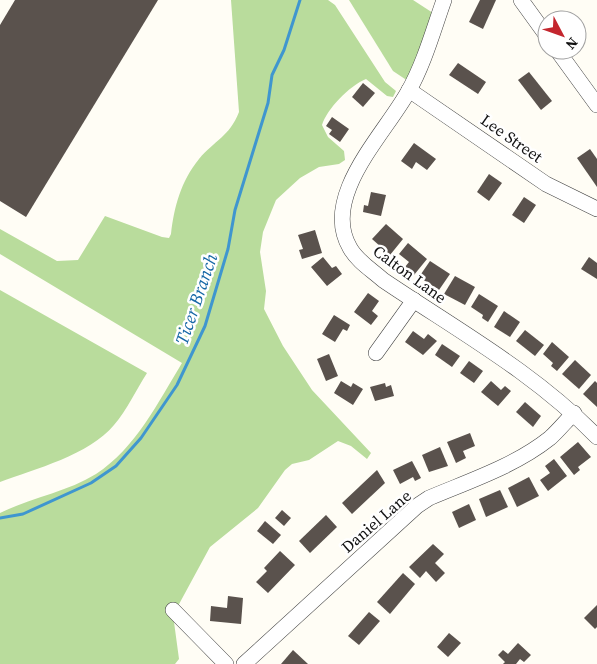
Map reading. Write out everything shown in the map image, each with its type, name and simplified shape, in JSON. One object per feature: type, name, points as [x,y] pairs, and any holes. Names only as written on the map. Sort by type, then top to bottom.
[{"type":"street","name":"Calton Lane","points":[[444,0],[409,90],[354,176],[342,208],[343,228],[350,248],[359,259],[414,300],[527,374],[574,413],[597,437]]},
{"type":"street","points":[[520,0],[537,23]]},
{"type":"street","points":[[564,60],[597,106]]},
{"type":"street","name":"Lee Street","points":[[409,90],[546,184],[597,209]]},
{"type":"street","points":[[376,353],[414,300]]},
{"type":"street","name":"Daniel Lane","points":[[244,664],[417,506],[429,498],[506,464],[535,448],[550,438],[574,413]]},
{"type":"street","points":[[173,610],[226,664]]},
{"type":"green space","points":[[231,0],[328,0],[335,5],[385,82],[396,91],[393,97],[387,96],[366,79],[346,92],[334,105],[322,125],[328,137],[344,151],[345,160],[339,164],[319,167],[300,178],[276,200],[263,232],[260,252],[266,291],[264,309],[283,346],[312,390],[371,453],[367,459],[351,446],[338,441],[309,460],[292,464],[285,470],[258,508],[210,547],[178,606],[174,622],[179,659],[175,664],[0,664],[0,513],[73,486],[96,474],[110,463],[123,451],[145,423],[182,363],[0,254],[0,229],[57,261],[78,260],[105,216],[169,238],[176,204],[187,176],[199,159],[231,127],[239,112]]},
{"type":"green space","points":[[349,0],[413,0],[433,13],[408,81],[393,71]]},
{"type":"green space","points":[[0,290],[147,373],[114,425],[91,445],[61,460],[0,482]]},
{"type":"building","points":[[15,0],[158,0],[26,217],[0,201],[0,25]]},
{"type":"building","points":[[480,0],[496,0],[483,29],[469,22]]},
{"type":"building","points":[[458,63],[486,82],[478,94],[449,75]]},
{"type":"building","points":[[529,72],[552,101],[541,110],[518,80]]},
{"type":"building","points":[[363,83],[375,93],[363,107],[352,97]]},
{"type":"building","points":[[332,117],[349,129],[340,142],[329,134],[332,130],[326,126]]},
{"type":"building","points":[[414,143],[436,159],[427,170],[416,162],[412,169],[401,161]]},
{"type":"building","points":[[590,149],[597,159],[597,187],[577,158]]},
{"type":"building","points":[[489,174],[502,183],[489,201],[477,192]]},
{"type":"building","points":[[371,192],[386,195],[381,216],[363,212],[364,205],[368,206]]},
{"type":"building","points":[[524,197],[536,205],[524,223],[512,215]]},
{"type":"building","points":[[386,224],[403,239],[390,255],[372,239]]},
{"type":"building","points":[[315,230],[322,253],[302,259],[299,250],[303,249],[298,235]]},
{"type":"building","points":[[408,243],[427,259],[414,275],[405,267],[409,262],[399,254]]},
{"type":"building","points":[[323,257],[332,268],[336,266],[342,274],[327,286],[311,267]]},
{"type":"building","points":[[589,257],[597,263],[597,279],[581,269]]},
{"type":"building","points":[[430,261],[450,274],[439,290],[419,277]]},
{"type":"building","points":[[455,276],[475,287],[465,305],[444,294]]},
{"type":"building","points":[[368,293],[379,301],[372,311],[378,316],[371,325],[354,312]]},
{"type":"building","points":[[479,294],[498,306],[488,322],[482,318],[483,315],[471,307]]},
{"type":"building","points":[[504,311],[520,322],[510,337],[494,327]]},
{"type":"building","points":[[334,315],[350,325],[347,331],[343,329],[335,342],[322,334]]},
{"type":"building","points":[[525,330],[544,345],[535,356],[516,341]]},
{"type":"building","points":[[413,331],[424,339],[428,334],[437,341],[423,355],[405,342]]},
{"type":"building","points":[[552,342],[569,357],[557,371],[551,366],[553,363],[543,354]]},
{"type":"building","points":[[442,344],[460,356],[452,367],[435,355]]},
{"type":"building","points":[[329,354],[338,376],[326,381],[317,359]]},
{"type":"building","points":[[575,360],[591,375],[579,389],[562,374]]},
{"type":"building","points":[[469,361],[483,371],[474,383],[460,373]]},
{"type":"building","points":[[341,381],[351,387],[353,383],[363,389],[353,405],[334,393]]},
{"type":"building","points":[[491,381],[501,390],[505,386],[511,391],[498,406],[481,392]]},
{"type":"building","points":[[595,381],[597,383],[597,407],[583,394]]},
{"type":"building","points":[[385,383],[386,387],[391,385],[394,396],[375,401],[370,387]]},
{"type":"building","points":[[525,402],[541,416],[533,427],[516,412]]},
{"type":"building","points":[[470,433],[475,446],[463,451],[466,458],[456,463],[447,442]]},
{"type":"building","points":[[578,442],[591,457],[578,467],[580,470],[574,475],[560,457]]},
{"type":"building","points":[[440,447],[448,466],[429,472],[422,455]]},
{"type":"building","points":[[554,459],[567,476],[548,491],[540,480],[550,473],[545,466]]},
{"type":"building","points":[[412,461],[421,478],[415,481],[413,477],[400,484],[393,470]]},
{"type":"building","points":[[377,470],[385,483],[352,514],[342,503]]},
{"type":"building","points":[[529,477],[539,496],[517,507],[508,488]]},
{"type":"building","points":[[500,490],[508,507],[486,517],[479,499]]},
{"type":"building","points":[[469,504],[476,520],[459,528],[452,512]]},
{"type":"building","points":[[282,510],[291,518],[284,526],[275,518]]},
{"type":"building","points":[[326,515],[337,527],[310,553],[299,541]]},
{"type":"building","points":[[265,521],[281,535],[273,544],[257,531]]},
{"type":"building","points":[[433,544],[444,554],[435,563],[445,573],[436,582],[426,571],[420,578],[409,567]]},
{"type":"building","points":[[280,551],[295,565],[268,593],[256,582],[267,571],[264,568]]},
{"type":"building","points":[[403,573],[415,584],[390,614],[377,602]]},
{"type":"building","points":[[228,596],[243,598],[241,624],[210,621],[211,606],[227,608]]},
{"type":"building","points":[[597,605],[597,627],[595,629],[584,618]]},
{"type":"building","points":[[369,612],[380,621],[359,645],[348,636]]},
{"type":"building","points":[[449,633],[461,643],[448,657],[437,647]]},
{"type":"building","points":[[518,643],[531,655],[524,662],[520,659],[516,664],[503,664],[505,662],[498,655],[503,650],[508,654]]},
{"type":"building","points":[[293,650],[308,664],[281,664]]},
{"type":"waterway","name":"Ticer Branch","points":[[0,518],[23,514],[91,483],[116,466],[141,438],[177,385],[205,326],[228,249],[235,210],[268,103],[272,75],[284,50],[300,0]]}]
